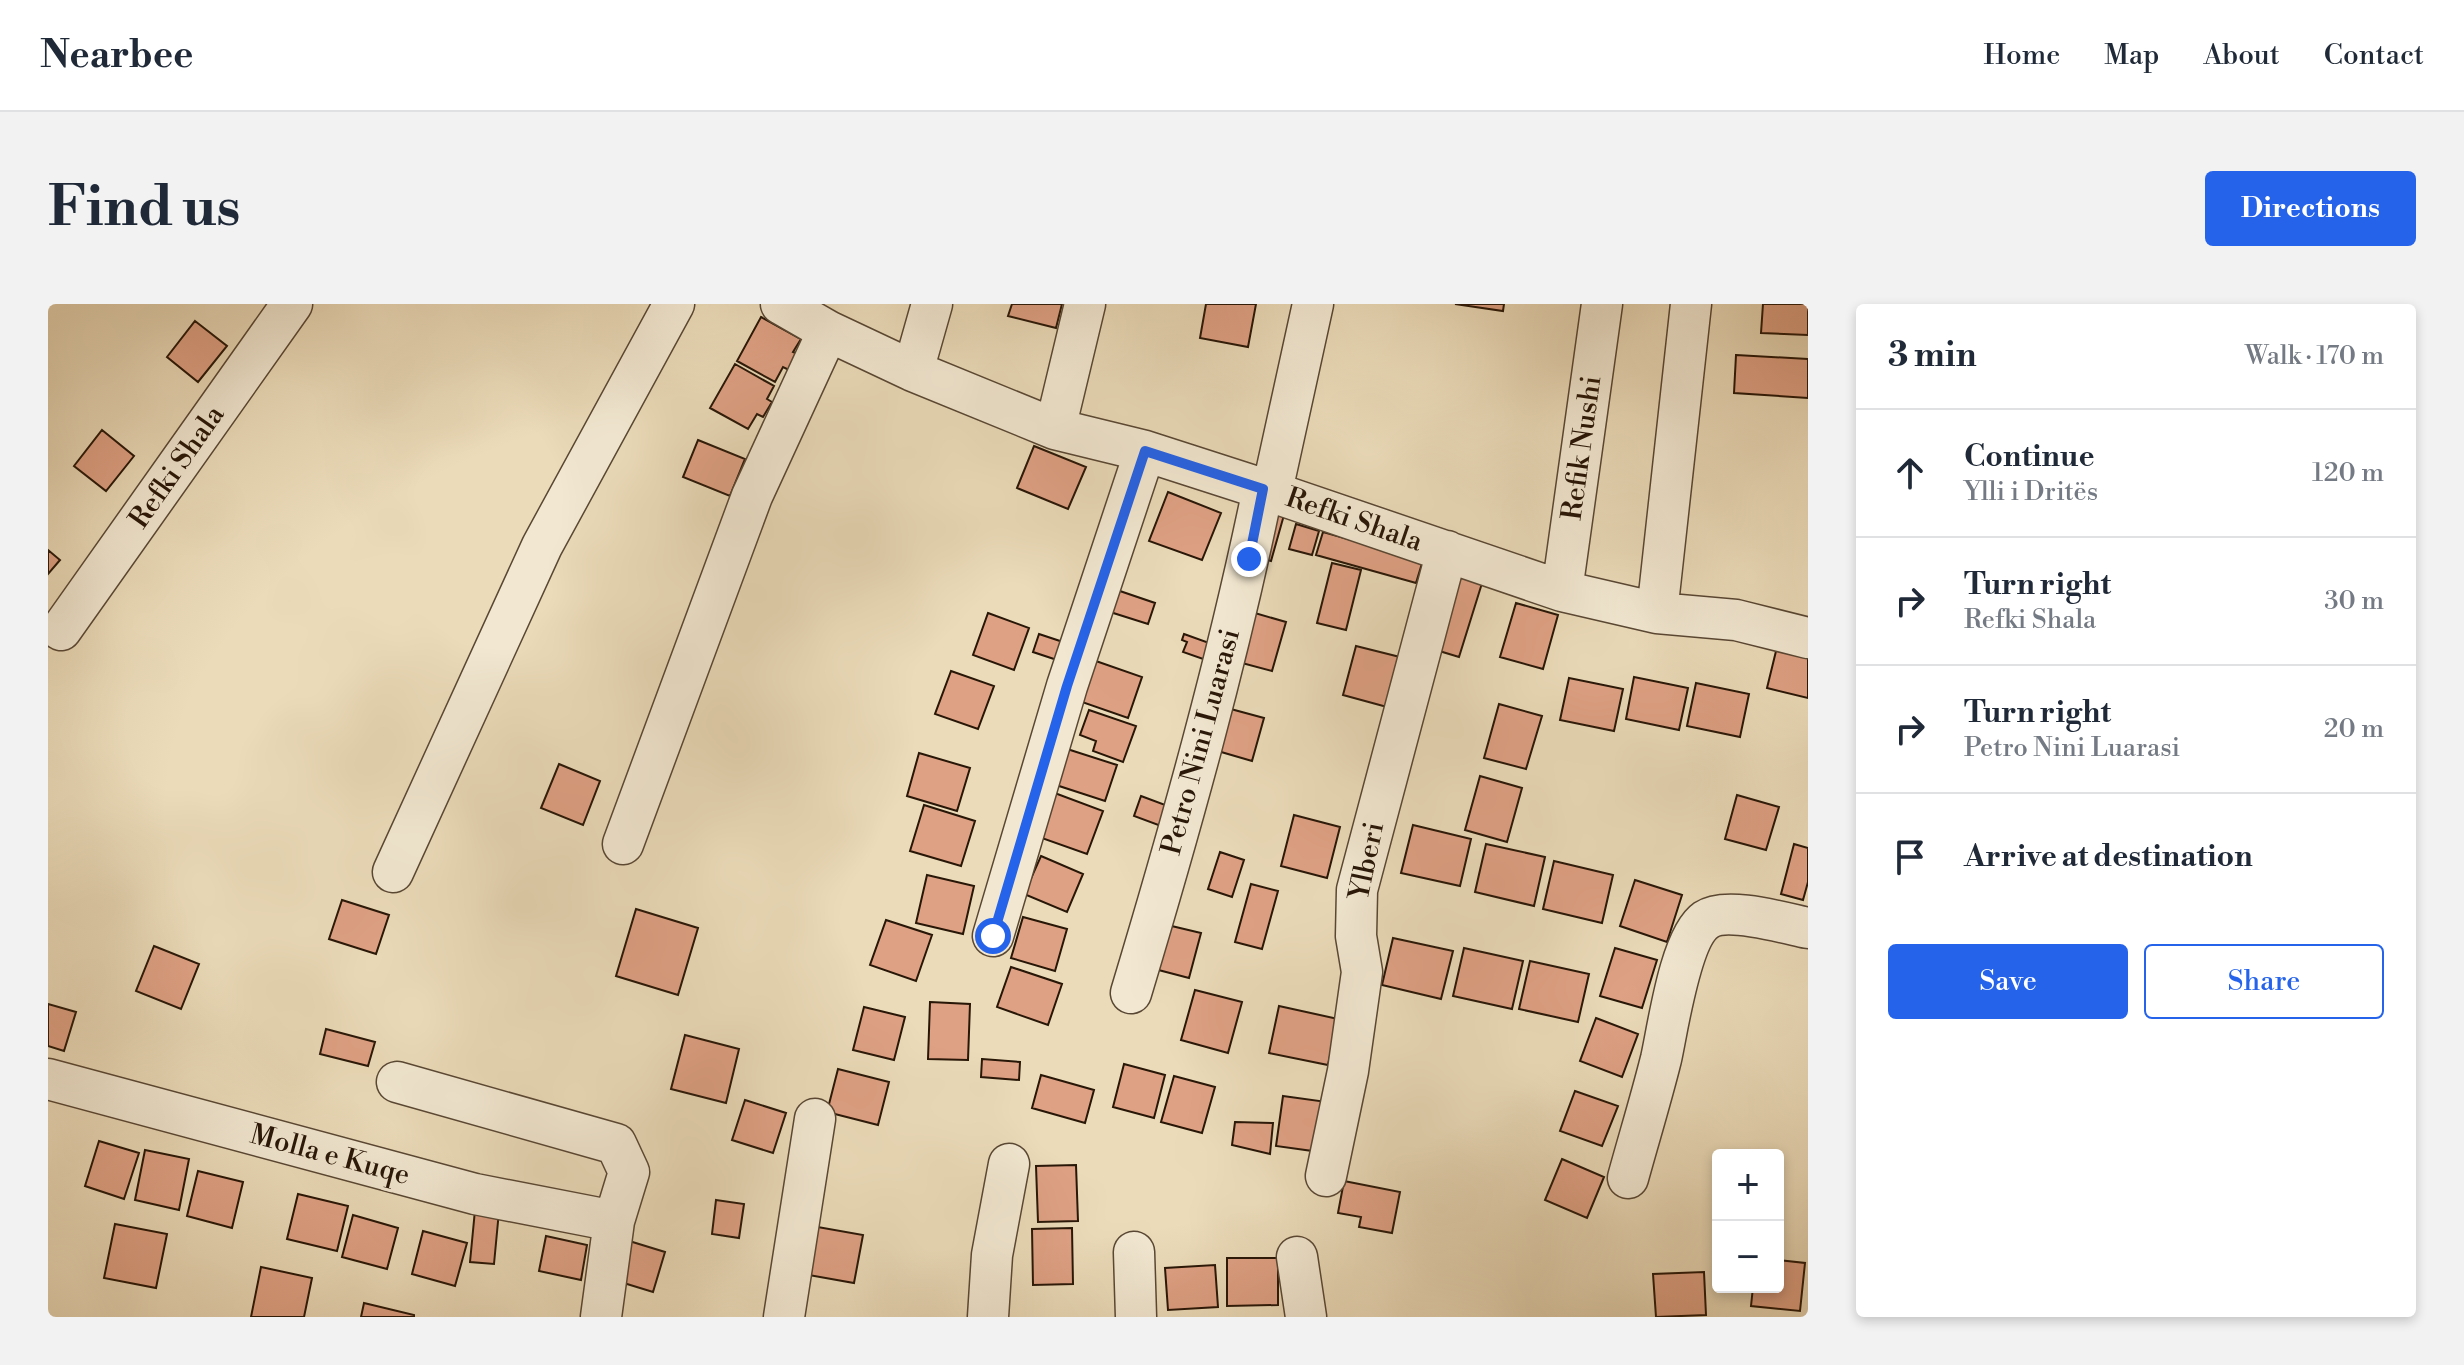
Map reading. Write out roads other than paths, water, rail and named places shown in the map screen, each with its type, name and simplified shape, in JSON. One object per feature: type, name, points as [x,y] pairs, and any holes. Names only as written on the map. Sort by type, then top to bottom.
[{"type":"street","name":"Refki Shala","points":[[61,630],[292,304]]},
{"type":"street","points":[[393,872],[542,546],[674,304]]},
{"type":"street","name":"Refki Shala","points":[[781,304],[828,331],[913,371],[1055,429],[1145,451],[1268,490],[1562,591],[1657,613],[1736,620],[1808,638]]},
{"type":"street","points":[[913,371],[932,304]]},
{"type":"street","points":[[1055,429],[1085,304]]},
{"type":"street","name":"Petro Nini Luarasi","points":[[1131,993],[1182,824],[1313,304]]},
{"type":"street","name":"Refik Nushi","points":[[1562,591],[1602,304]]},
{"type":"street","points":[[1657,613],[1691,304]]},
{"type":"street","points":[[623,844],[752,496],[828,331]]},
{"type":"street","points":[[993,936],[1067,686],[1145,451]]},
{"type":"street","name":"Ylberi","points":[[1326,1176],[1348,1071],[1362,972],[1356,936],[1357,890],[1447,551]]},
{"type":"street","points":[[1628,1178],[1660,1060],[1678,977],[1692,938],[1705,920],[1724,914],[1808,928]]},
{"type":"street","name":"Molla e Kuqe","points":[[48,1079],[475,1194],[614,1221]]},
{"type":"street","points":[[397,1082],[616,1144],[629,1172],[614,1221],[601,1317]]},
{"type":"street","points":[[784,1317],[815,1119]]},
{"type":"street","points":[[988,1317],[992,1255],[1009,1164]]},
{"type":"street","points":[[1134,1252],[1136,1317]]},
{"type":"street","points":[[1297,1257],[1306,1317]]}]
